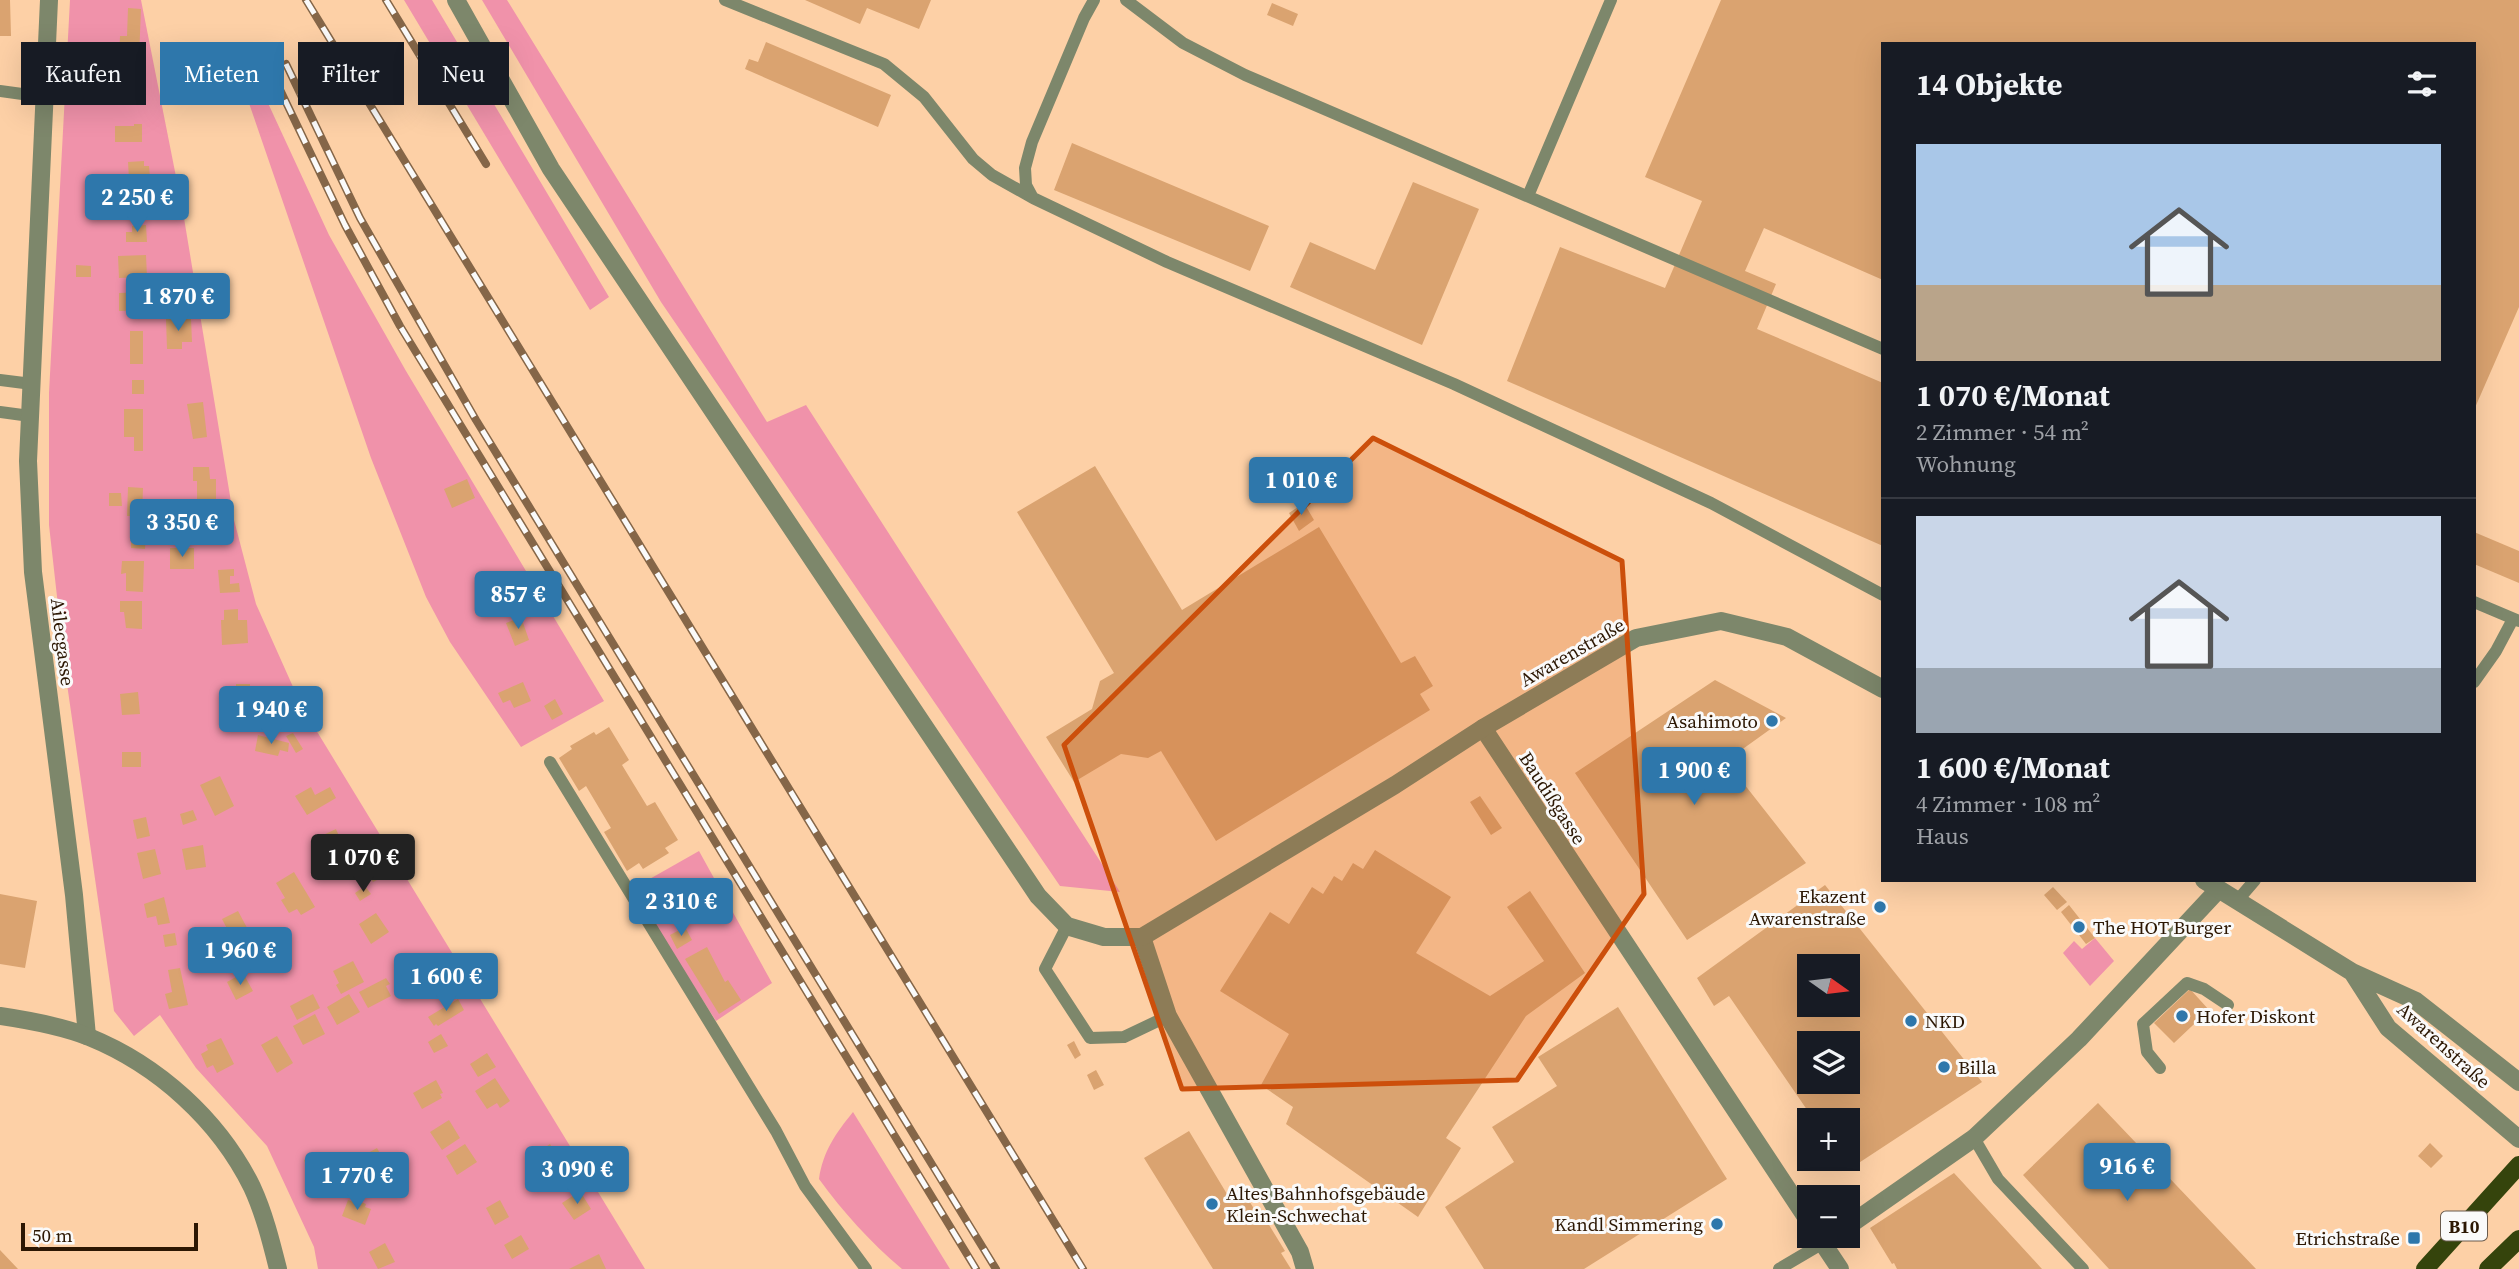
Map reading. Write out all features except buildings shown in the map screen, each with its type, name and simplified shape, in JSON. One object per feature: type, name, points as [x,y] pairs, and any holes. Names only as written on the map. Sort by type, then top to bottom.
[{"type":"main road","name":"B10","points":[[2425,1269],[2519,1165]]},
{"type":"main road","name":"B10","points":[[2488,1269],[2519,1239]]},
{"type":"street","name":"Ailecgasse","points":[[47,42],[49,0]]},
{"type":"street","points":[[456,0],[551,169],[1038,896],[1067,926],[1104,937],[1142,937],[1413,774],[1483,728]]},
{"type":"street","name":"Ailecgasse","points":[[44,105],[28,461],[33,572],[74,895],[87,1036]]},
{"type":"street","name":"Awarenstraße","points":[[1483,728],[1636,638],[1721,621],[1787,637],[1881,687]]},
{"type":"street","name":"Baudißgasse","points":[[1483,728],[1797,1203]]},
{"type":"street","points":[[1860,1218],[1974,1138],[2080,1039],[2211,885]]},
{"type":"street","name":"Awarenstraße","points":[[2211,885],[2352,972],[2416,1001],[2519,1082]]},
{"type":"street","points":[[1142,937],[1168,1016],[1300,1252],[1306,1269]]},
{"type":"street","name":"Awarenstraße","points":[[2352,972],[2388,1028],[2519,1139]]},
{"type":"street","points":[[0,1016],[87,1036],[123,1054],[161,1079],[188,1102],[212,1127],[241,1167],[266,1224],[278,1269]]},
{"type":"street","points":[[1830,1248],[1840,1269]]},
{"type":"lane","points":[[725,0],[884,64],[924,97],[973,159],[992,175],[1034,198],[1167,262],[1454,384],[1699,497],[1881,594]]},
{"type":"lane","points":[[1034,198],[1026,185],[1025,168],[1032,142],[1094,0]]},
{"type":"lane","points":[[1126,0],[1183,43],[1245,75],[1881,348]]},
{"type":"lane","points":[[1528,196],[1611,0]]},
{"type":"lane","points":[[0,91],[21,94]]},
{"type":"lane","points":[[0,380],[32,384]]},
{"type":"lane","points":[[0,412],[30,416]]},
{"type":"lane","points":[[2476,604],[2516,620],[2476,679]]},
{"type":"lane","points":[[550,762],[776,1131],[804,1186],[866,1269]]},
{"type":"lane","points":[[2237,901],[2253,882]]},
{"type":"lane","points":[[1067,926],[1045,969],[1090,1038],[1124,1037],[1168,1016]]},
{"type":"lane","points":[[2160,1068],[2147,1052],[2144,1024],[2187,984],[2204,989],[2228,1005]]},
{"type":"lane","points":[[1974,1138],[1998,1179],[2083,1269]]},
{"type":"lane","points":[[1779,1269],[1810,1248]]},
{"type":"highlighted area","points":[[1373,438],[1622,561],[1644,894],[1517,1080],[1182,1089],[1064,745]]},
{"type":"shaded area","points":[[70,0],[141,0],[183,212],[234,520],[256,604],[302,707],[645,1269],[318,1269],[314,1247],[267,1146],[196,1068],[160,1015],[134,1036],[114,1011],[66,677],[49,525],[49,393],[64,105],[146,105],[146,42],[68,42]]},
{"type":"shaded area","points":[[404,0],[432,0],[457,42],[429,42]]},
{"type":"shaded area","points":[[482,0],[507,0],[767,422],[806,405],[1120,892],[1060,886],[661,302]]},
{"type":"shaded area","points":[[250,105],[269,105],[329,235],[406,371],[604,701],[521,747],[450,642],[426,597],[371,458]]},
{"type":"shaded area","points":[[467,105],[495,105],[609,297],[590,310]]},
{"type":"shaded area","points":[[699,851],[772,983],[716,1021],[632,889]]},
{"type":"shaded area","points":[[2095,938],[2114,961],[2090,986],[2063,953],[2074,941],[2082,949]]},
{"type":"shaded area","points":[[853,1112],[950,1269],[902,1269],[858,1226],[819,1179],[831,1143]]},
{"type":"railway","points":[[306,0],[1083,1269]]},
{"type":"railway","points":[[386,0],[486,164]]},
{"type":"railway","points":[[286,64],[360,218],[476,420],[996,1269]]},
{"type":"railway","points":[[284,98],[345,225],[400,326],[976,1269]]},
{"type":"place","name":"Asahimoto","points":[[1772,721]]},
{"type":"place","name":"Ekazent Awarenstraße","points":[[1880,907]]},
{"type":"place","name":"The HOT Burger","points":[[2079,927]]},
{"type":"place","name":"Hofer Diskont","points":[[2182,1016]]},
{"type":"place","name":"NKD","points":[[1911,1021]]},
{"type":"place","name":"Billa","points":[[1944,1067]]},
{"type":"place","name":"Altes Bahnhofsgebäude Klein-Schwechat","points":[[1212,1204]]},
{"type":"place","name":"Kandl Simmering","points":[[1717,1224]]},
{"type":"place","name":"Etrichstraße","points":[[2414,1238]]}]
